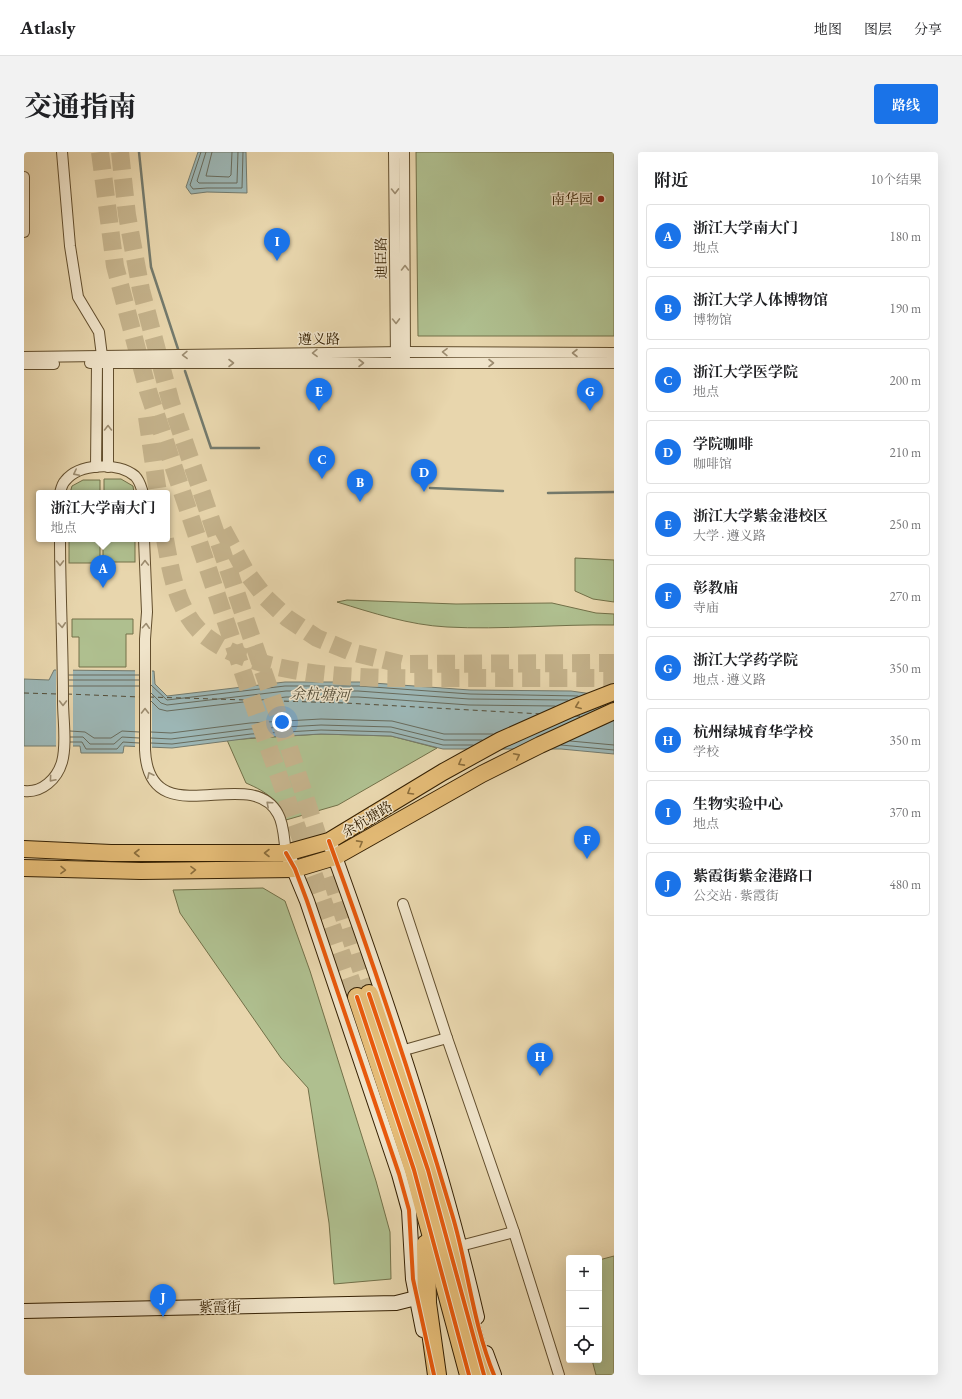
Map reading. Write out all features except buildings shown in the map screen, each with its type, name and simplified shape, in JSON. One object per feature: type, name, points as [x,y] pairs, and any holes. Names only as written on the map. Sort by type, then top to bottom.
[{"type":"highway","points":[[437,1375],[426,1303],[427,1282],[424,1207],[363,995],[428,1170],[449,1252],[484,1375]]},
{"type":"highway","points":[[424,1207],[449,1252],[468,1375]]},
{"type":"highway","points":[[449,1252],[445,1334],[456,1375]]},
{"type":"highway","points":[[427,1282],[445,1375]]},
{"type":"main road","name":"余杭塘路","points":[[24,849],[111,853],[286,853],[329,841],[443,772],[501,740],[573,708],[614,692]]},
{"type":"main road","name":"余杭塘路","points":[[24,868],[141,871],[295,869],[335,857],[482,774],[540,745],[614,712]]},
{"type":"main road","points":[[329,841],[401,1051],[449,1252],[482,1338],[494,1375]]},
{"type":"main road","points":[[286,853],[295,869],[307,901],[399,1174],[408,1210],[412,1279],[434,1375]]},
{"type":"main road","name":"紫霞街","points":[[24,1311],[396,1304],[416,1298]]},
{"type":"street","points":[[62,152],[70,246],[78,297],[99,332],[108,467]]},
{"type":"street","name":"迪臣路","points":[[394,152],[401,352]]},
{"type":"street","name":"迪臣路","points":[[401,363],[404,152]]},
{"type":"street","points":[[24,177],[24,232]]},
{"type":"street","name":"遵义路","points":[[24,364],[401,352],[614,363]]},
{"type":"street","name":"遵义路","points":[[24,357],[102,361],[401,363],[614,353]]},
{"type":"street","points":[[96,467],[102,361]]},
{"type":"street","points":[[61,490],[64,482],[72,474],[96,467],[126,470],[141,484],[142,490]]},
{"type":"street","points":[[24,791],[37,790],[53,780],[62,761],[63,664],[60,542]]},
{"type":"street","points":[[144,542],[147,612],[145,664],[145,750],[146,766],[150,777],[156,785],[174,794],[190,796],[246,795],[260,797],[270,804],[279,814],[286,853]]},
{"type":"street","points":[[403,904],[446,1038],[514,1232],[559,1375]]},
{"type":"street","points":[[401,1051],[446,1038]]},
{"type":"street","points":[[449,1252],[514,1232]]},
{"type":"green space","points":[[416,152],[614,152],[614,336],[418,336]]},
{"type":"green space","points":[[104,479],[121,479],[133,486],[134,490],[104,490]]},
{"type":"green space","points":[[83,480],[100,480],[100,490],[71,490],[72,486]]},
{"type":"green space","points":[[69,542],[100,542],[100,563],[69,563]]},
{"type":"green space","points":[[103,542],[135,542],[135,562],[103,562]]},
{"type":"green space","points":[[575,558],[614,560],[614,602],[593,599],[575,591]]},
{"type":"green space","points":[[347,600],[456,604],[552,603],[596,613],[614,614],[614,625],[488,628],[433,626],[391,618],[337,602]]},
{"type":"green space","points":[[72,619],[133,619],[133,634],[126,634],[126,667],[79,667],[79,637],[72,637]]},
{"type":"green space","points":[[321,734],[391,736],[437,748],[338,805],[286,820],[278,806],[266,793],[246,783],[227,740]]},
{"type":"green space","points":[[263,888],[285,901],[310,971],[376,1181],[390,1232],[391,1279],[334,1284],[329,1223],[308,1088],[281,1058],[180,913],[173,890]]},
{"type":"green space","points":[[614,1256],[614,1375],[596,1375],[593,1363],[602,1363],[602,1259]]},
{"type":"water","points":[[198,152],[246,152],[247,193],[207,192],[191,194],[186,187]]},
{"type":"water","name":"余杭塘河","points":[[54,670],[154,671],[155,684],[167,696],[285,682],[359,682],[470,690],[571,691],[614,697],[614,754],[561,749],[443,749],[391,736],[321,734],[251,738],[172,748],[124,746],[123,753],[81,753],[80,746],[24,746],[24,679],[49,680]]},
{"type":"pier","points":[[56,668],[73,669],[73,748],[56,748]]},
{"type":"pier","points":[[135,669],[152,669],[152,749],[135,749]]},
{"type":"waterway","points":[[139,152],[151,267],[179,352]]},
{"type":"waterway","points":[[185,371],[211,448],[259,448]]},
{"type":"waterway","points":[[430,488],[503,491]]},
{"type":"waterway","points":[[548,493],[614,492]]},
{"type":"ferry route","points":[[24,693],[58,694]]},
{"type":"ferry route","points":[[67,694],[140,697]]},
{"type":"ferry route","points":[[149,697],[345,703],[542,714]]},
{"type":"ferry route","points":[[575,716],[583,716]]},
{"type":"tunnel","points":[[100,152],[115,266],[148,391],[262,729],[357,997]]},
{"type":"tunnel","points":[[120,152],[127,215],[141,290],[171,403],[282,726],[369,994]]},
{"type":"tunnel","points":[[147,417],[158,490]]},
{"type":"tunnel","points":[[223,530],[246,572],[266,598],[287,618],[317,638],[351,652],[401,664],[614,663]]},
{"type":"tunnel","points":[[166,542],[173,578],[181,603],[195,626],[204,635],[229,651],[260,662],[294,670],[330,675],[366,677],[614,678]]},
{"type":"cycle path","points":[[329,841],[378,980],[424,1120],[458,1234],[481,1336],[494,1375]]},
{"type":"cycle path","points":[[286,853],[295,869],[307,901],[399,1174],[409,1210],[413,1279],[434,1375]]},
{"type":"cycle path","points":[[369,994],[428,1170],[484,1375]]},
{"type":"cycle path","points":[[357,997],[414,1170],[469,1375]]},
{"type":"place","name":"南华园","points":[[601,199]]},
{"type":"place","name":"生物实验中心","points":[[277,261]]},
{"type":"place","name":"浙江大学紫金港校区","points":[[319,411]]},
{"type":"place","name":"浙江大学药学院","points":[[590,411]]},
{"type":"place","name":"浙江大学医学院","points":[[322,479]]},
{"type":"place","name":"学院咖啡","points":[[424,492]]},
{"type":"place","name":"浙江大学人体博物馆","points":[[360,502]]},
{"type":"place","name":"浙江大学南大门","points":[[103,588]]},
{"type":"place","name":"彰教庙","points":[[587,859]]},
{"type":"place","name":"杭州绿城育华学校","points":[[540,1076]]},
{"type":"place","name":"紫霞街紫金港路口","points":[[163,1317]]}]
